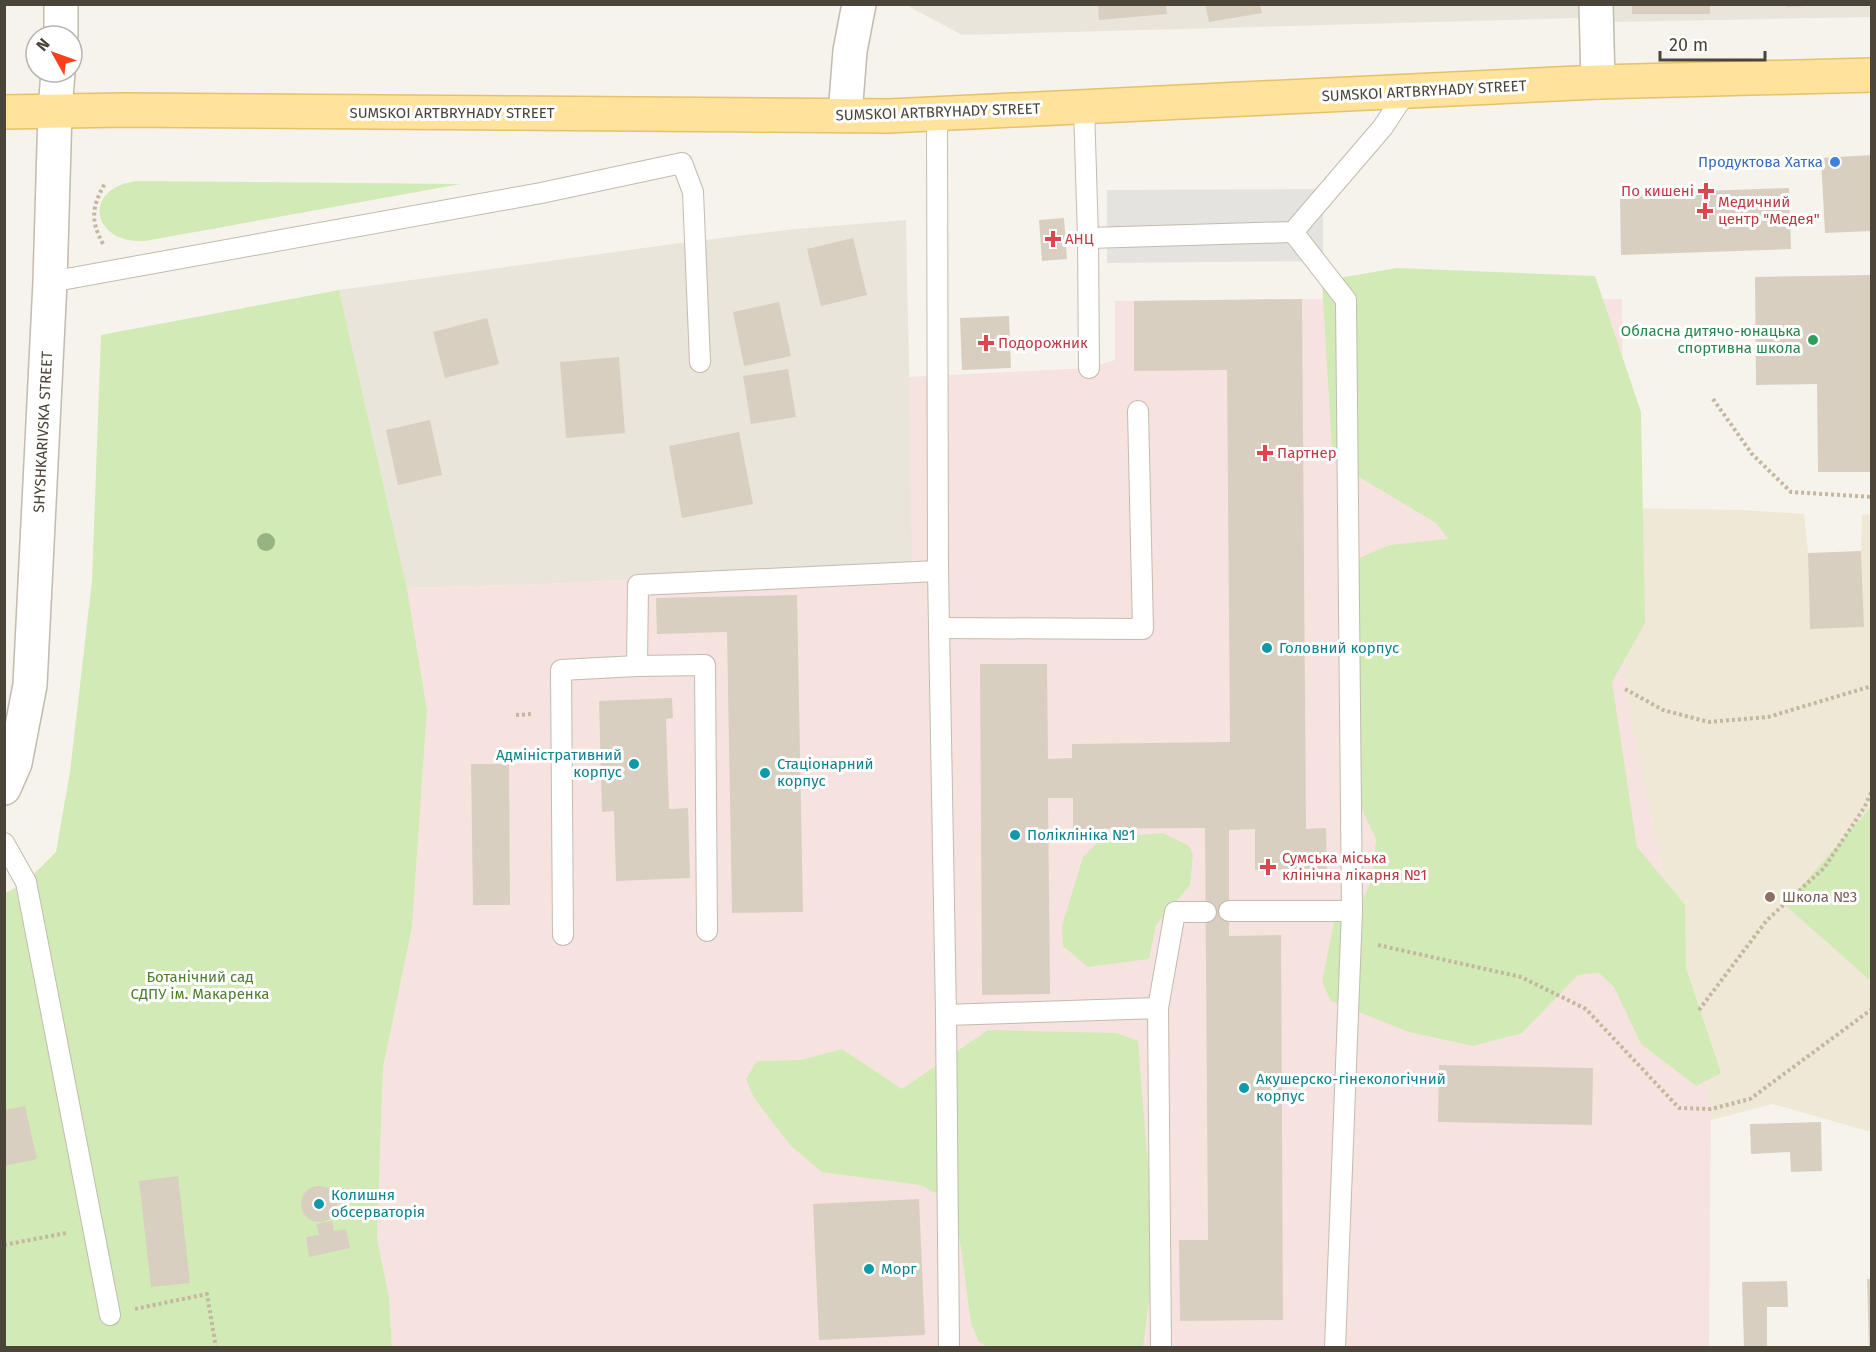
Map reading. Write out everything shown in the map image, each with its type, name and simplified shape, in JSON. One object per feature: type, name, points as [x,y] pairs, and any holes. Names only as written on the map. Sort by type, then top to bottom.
[{"type":"main road","name":"SUMSKOI ARTBRYHADY STREET","points":[[4,112],[889,116],[1598,82],[1872,75]]},
{"type":"street","points":[[60,24],[61,4]]},
{"type":"street","points":[[845,115],[850,51],[859,4]]},
{"type":"street","points":[[1596,4],[1598,82]]},
{"type":"street","name":"SHYSHKARIVSKA STREET","points":[[4,788],[15,763],[30,685],[50,282],[57,84]]},
{"type":"lane","points":[[1088,238],[1293,232],[1383,127],[1406,92]]},
{"type":"lane","points":[[1084,107],[1089,368]]},
{"type":"lane","points":[[937,114],[939,571],[949,1347]]},
{"type":"lane","points":[[50,282],[541,193],[682,163],[693,192],[700,362]]},
{"type":"lane","points":[[1293,232],[1347,300],[1352,911],[1335,1347]]},
{"type":"lane","points":[[940,628],[1143,629],[1138,411]]},
{"type":"lane","points":[[637,666],[638,585],[939,571]]},
{"type":"lane","points":[[563,935],[561,670],[637,666],[705,665],[706,930]]},
{"type":"lane","points":[[4,843],[26,882],[110,1315]]},
{"type":"lane","points":[[1229,911],[1352,911]]},
{"type":"lane","points":[[1161,1347],[1158,1008],[1175,912],[1206,912]]},
{"type":"lane","points":[[946,1015],[1158,1008]]},
{"type":"path","points":[[105,183],[93,212],[95,228],[118,269]]},
{"type":"path","points":[[1713,399],[1752,453],[1791,492],[1872,497]]},
{"type":"path","points":[[1625,690],[1663,710],[1709,722],[1768,717],[1872,686]]},
{"type":"path","points":[[1699,1010],[1767,920],[1824,868],[1864,808],[1872,791]]},
{"type":"path","points":[[1351,939],[1521,977],[1586,1009],[1679,1108],[1712,1109],[1750,1099],[1872,1009]]},
{"type":"path","points":[[4,1245],[93,1228]]},
{"type":"path","points":[[110,1315],[207,1294],[216,1347]]},
{"type":"shaded area","points":[[1579,4],[1579,18],[962,35],[906,5]]},
{"type":"shaded area","points":[[1871,4],[1872,17],[1613,22],[1613,5]]},
{"type":"shaded area","points":[[1323,189],[1323,261],[1107,263],[1107,190]]},
{"type":"shaded area","points":[[906,220],[913,565],[544,584],[407,588],[339,290],[680,243],[796,229]]},
{"type":"shaded area","name":"Сумська міська клінічна лікарня №1","points":[[1622,299],[1625,689],[1711,1109],[1709,1347],[392,1348],[389,1296],[377,1239],[383,1068],[412,927],[427,710],[407,588],[544,584],[912,565],[909,377],[1089,368],[1115,360],[1115,301]]},
{"type":"shaded area","name":"Школа №3","points":[[1623,508],[1743,510],[1804,514],[1808,553],[1810,628],[1864,627],[1862,515],[1871,514],[1871,1132],[1773,1104],[1711,1120],[1711,1109],[1625,689]]},
{"type":"green space","points":[[137,181],[461,184],[145,241],[127,240],[113,234],[104,225],[100,215],[101,204],[107,194],[119,186]]},
{"type":"green space","points":[[1397,268],[1595,276],[1641,412],[1645,623],[1612,682],[1637,847],[1685,905],[1686,968],[1721,1073],[1696,1086],[1641,1044],[1614,987],[1599,973],[1578,975],[1522,1033],[1473,1046],[1409,1032],[1331,1001],[1322,982],[1334,922],[1346,905],[1364,897],[1372,879],[1376,839],[1345,774],[1352,561],[1389,545],[1448,539],[1436,523],[1344,468],[1332,450],[1322,281]]},
{"type":"green space","name":"Ботанічний сад СДПУ ім. Макаренка","points":[[339,290],[407,588],[427,710],[412,927],[383,1068],[377,1239],[389,1296],[392,1347],[5,1347],[4,894],[26,882],[56,852],[70,772],[92,581],[101,335]]},
{"type":"green space","points":[[1871,807],[1871,981],[1785,905]]},
{"type":"green space","points":[[1163,833],[1189,846],[1193,855],[1190,885],[1156,925],[1149,959],[1088,967],[1063,946],[1062,926],[1083,857],[1103,837]]},
{"type":"green space","points":[[988,1030],[1117,1033],[1138,1041],[1155,1254],[1143,1347],[990,1348],[979,1342],[971,1324],[955,1203],[920,1185],[822,1172],[791,1146],[754,1098],[746,1079],[757,1061],[801,1060],[842,1049],[902,1089]]},
{"type":"building","points":[[1098,4],[1166,4],[1167,14],[1099,20]]},
{"type":"building","points":[[1205,4],[1260,4],[1262,13],[1209,22]]},
{"type":"building","points":[[1632,4],[1710,4],[1710,14],[1632,14]]},
{"type":"building","points":[[1787,4],[1807,4],[1807,6],[1787,7]]},
{"type":"building","points":[[1872,155],[1872,231],[1825,233],[1821,158]]},
{"type":"building","name":"Медичний центр \"Медея\"","points":[[1789,188],[1791,249],[1621,255],[1620,194]]},
{"type":"building","name":"АНЦ","points":[[1064,218],[1067,259],[1042,261],[1039,220]]},
{"type":"building","points":[[853,238],[867,295],[821,306],[807,249]]},
{"type":"building","name":"Обласна дитячо-юнацька спортивна школа","points":[[1872,275],[1872,472],[1818,472],[1817,384],[1756,385],[1755,277]]},
{"type":"building","points":[[1302,299],[1306,829],[1326,828],[1327,869],[1255,870],[1255,829],[1229,830],[1229,936],[1281,935],[1283,1320],[1180,1321],[1179,1240],[1208,1240],[1205,828],[1073,829],[1073,798],[1048,798],[1050,994],[982,995],[980,664],[1047,664],[1048,759],[1072,758],[1072,744],[1230,742],[1227,370],[1134,371],[1134,301]]},
{"type":"building","points":[[779,302],[791,356],[744,366],[733,312]]},
{"type":"building","name":"Подорожник","points":[[1009,316],[1011,368],[962,370],[960,318]]},
{"type":"building","points":[[487,318],[499,364],[445,378],[433,332]]},
{"type":"building","points":[[619,357],[625,433],[566,438],[560,362]]},
{"type":"building","points":[[788,369],[796,417],[751,424],[743,376]]},
{"type":"building","points":[[430,420],[442,475],[398,485],[386,430]]},
{"type":"building","points":[[739,432],[753,504],[682,518],[669,446]]},
{"type":"building","points":[[1861,551],[1864,627],[1810,629],[1808,553]]},
{"type":"building","name":"Стаціонарний корпус","points":[[797,595],[803,912],[732,913],[727,632],[657,634],[656,598]]},
{"type":"building","name":"Адміністративний корпус","points":[[672,698],[673,718],[666,719],[669,809],[688,808],[690,878],[616,881],[614,811],[602,812],[599,701]]},
{"type":"building","points":[[471,764],[509,764],[510,905],[473,905]]},
{"type":"building","points":[[1439,1065],[1593,1068],[1592,1125],[1438,1122]]},
{"type":"building","points":[[25,1106],[37,1159],[4,1166],[4,1110]]},
{"type":"building","points":[[1821,1122],[1822,1171],[1791,1172],[1790,1152],[1751,1154],[1750,1124]]},
{"type":"building","points":[[178,1176],[190,1283],[151,1287],[139,1181]]},
{"type":"building","name":"Колишня обсерваторія","points":[[319,1186],[332,1191],[337,1204],[332,1217],[319,1222],[306,1217],[301,1204],[306,1191]]},
{"type":"building","name":"Морг","points":[[919,1199],[925,1335],[819,1340],[813,1204]]},
{"type":"building","points":[[332,1221],[334,1231],[346,1229],[350,1248],[309,1257],[306,1237],[319,1235],[316,1224]]},
{"type":"building","points":[[1867,1279],[1872,1279],[1872,1348],[1869,1348]]},
{"type":"building","points":[[1787,1281],[1788,1307],[1767,1307],[1767,1348],[1744,1348],[1742,1282]]},
{"type":"place","name":"Продуктова Хатка","points":[[1835,162]]},
{"type":"place","name":"По кишені","points":[[1706,191]]},
{"type":"place","name":"Медичний центр \"Медея\"","points":[[1705,211]]},
{"type":"place","name":"АНЦ","points":[[1053,239]]},
{"type":"place","name":"Обласна дитячо-юнацька спортивна школа","points":[[1813,340]]},
{"type":"place","name":"Подорожник","points":[[986,343]]},
{"type":"place","name":"Партнер","points":[[1265,453]]},
{"type":"place","name":"Головний корпус","points":[[1267,648]]},
{"type":"place","name":"Адміністративний корпус","points":[[634,764]]},
{"type":"place","name":"Стаціонарний корпус","points":[[765,773]]},
{"type":"place","name":"Поліклініка №1","points":[[1015,835]]},
{"type":"place","name":"Сумська міська клінічна лікарня №1","points":[[1268,867]]},
{"type":"place","name":"Школа №3","points":[[1770,897]]},
{"type":"place","name":"Акушерско-гінекологічний корпус","points":[[1244,1088]]},
{"type":"place","name":"Колишня обсерваторія","points":[[319,1204]]},
{"type":"place","name":"Морг","points":[[869,1269]]}]
